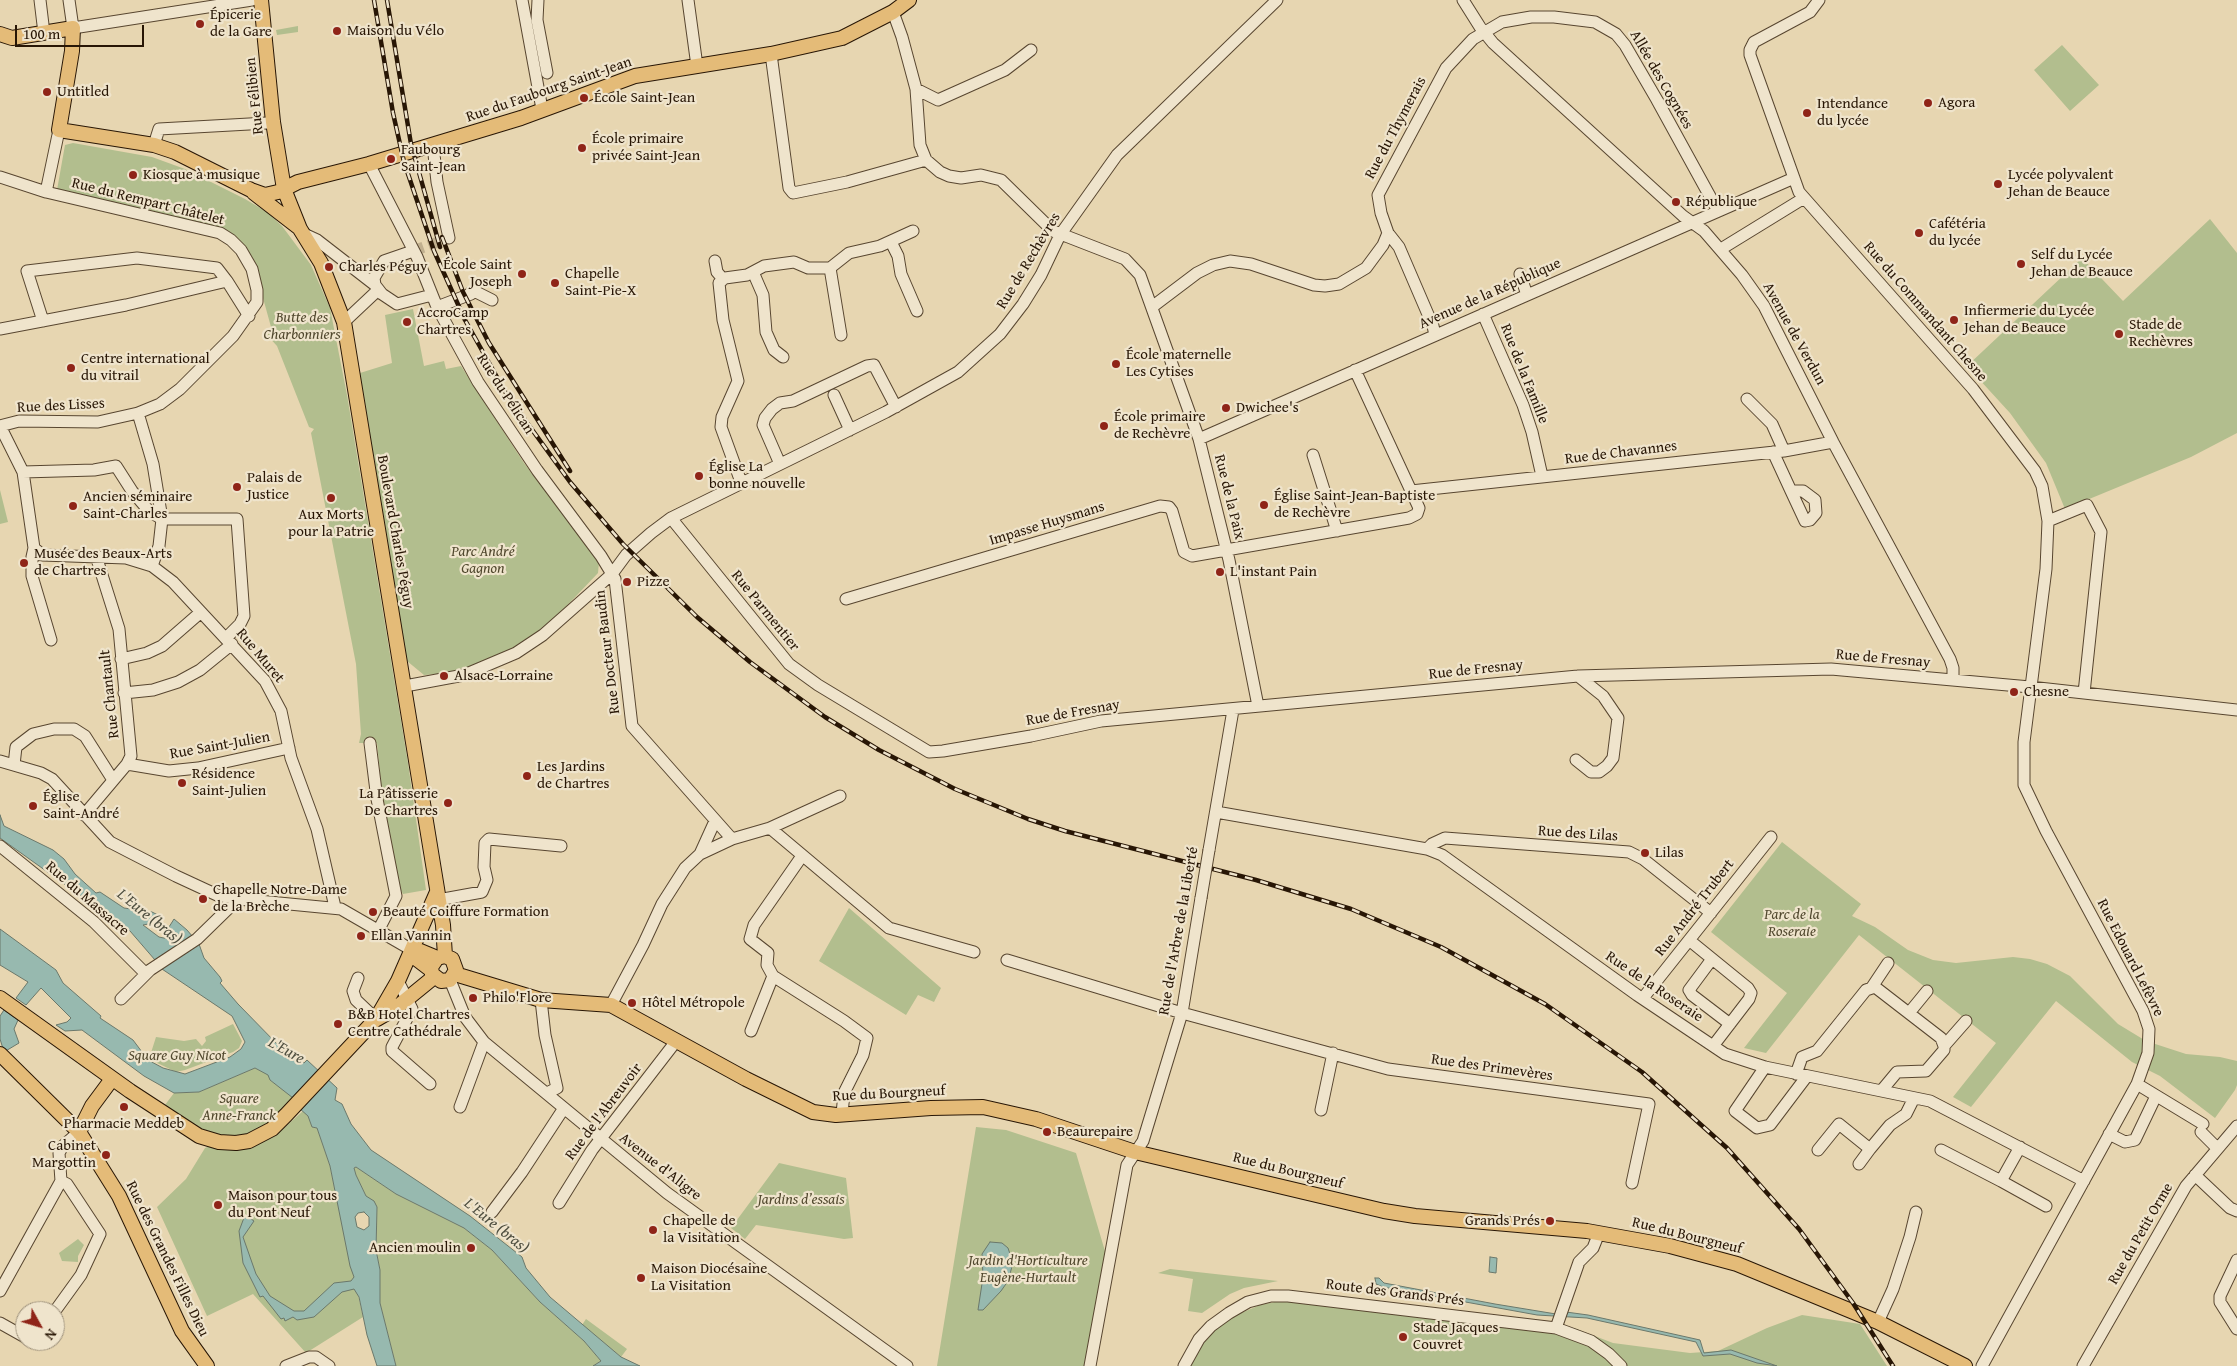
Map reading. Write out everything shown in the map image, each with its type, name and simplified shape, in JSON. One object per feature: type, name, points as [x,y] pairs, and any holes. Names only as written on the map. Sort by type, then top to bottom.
[{"type":"main road","name":"Rue Félibien","points":[[261,0],[273,122],[284,189]]},
{"type":"main road","name":"Rue du Faubourg Saint-Jean","points":[[251,190],[265,195],[298,182],[433,145],[635,76],[771,54],[842,38],[893,12],[909,0]]},
{"type":"main road","points":[[0,34],[12,38],[73,28],[72,51],[59,130],[154,145],[175,152],[251,190],[302,231]]},
{"type":"main road","name":"Boulevard Charles Péguy","points":[[284,189],[302,231],[321,263],[344,322],[438,896],[437,965]]},
{"type":"main road","points":[[376,1019],[398,981],[438,896]]},
{"type":"main road","points":[[411,951],[437,965],[455,962],[453,977]]},
{"type":"main road","points":[[437,965],[441,981],[453,977],[541,1000],[610,1006]]},
{"type":"main road","points":[[2,1000],[180,1125],[199,1136],[219,1142],[236,1143],[262,1136],[272,1129],[376,1019],[408,998],[437,965]]},
{"type":"main road","name":"Rue du Bourgneuf","points":[[610,1006],[802,1108],[820,1113],[842,1114],[932,1108],[983,1107],[1036,1119],[1135,1152],[1392,1212],[1599,1233],[1715,1256],[1878,1322],[1966,1366]]},
{"type":"main road","name":"Rue des Grandes Filles Dieu","points":[[0,1057],[9,1062],[79,1132],[119,1196],[182,1331],[207,1366]]},
{"type":"main road","points":[[79,1132],[92,1106],[112,1079]]},
{"type":"street","points":[[40,0],[44,33]]},
{"type":"street","points":[[69,0],[73,28],[252,0]]},
{"type":"street","points":[[522,0],[542,109]]},
{"type":"street","points":[[538,0],[537,20],[547,73]]},
{"type":"street","points":[[688,0],[696,66]]},
{"type":"street","name":"Rue de Rechèvres","points":[[404,686],[464,675],[516,653],[542,635],[612,574],[626,555],[671,518],[896,407],[958,372],[1000,334],[1030,294],[1060,235],[1128,142],[1277,0]]},
{"type":"street","name":"Avenue de Verdun","points":[[1463,0],[1493,43],[1721,249],[1764,306],[1950,659],[1953,668],[1953,679]]},
{"type":"street","name":"Rue du Commandant Chesne","points":[[1819,0],[1810,12],[1760,38],[1750,50],[1794,178],[1804,198],[1973,389],[2035,471],[2042,486],[2048,521],[2046,569],[2030,687]]},
{"type":"street","points":[[893,12],[916,89],[920,145],[926,160],[940,172],[949,176],[961,178],[982,175],[1001,180],[1060,235]]},
{"type":"street","name":"Allée des Cognées","points":[[1485,32],[1512,19],[1554,17],[1595,22],[1616,34],[1625,45],[1657,100],[1718,211]]},
{"type":"street","name":"Rue du Thymerais","points":[[1435,335],[1433,326],[1399,247],[1388,233],[1378,196],[1446,68],[1474,39],[1485,32]]},
{"type":"street","points":[[916,89],[938,100],[1005,70],[1031,50]]},
{"type":"street","points":[[771,54],[789,188],[793,193],[862,178],[926,160]]},
{"type":"street","points":[[154,145],[159,129],[267,123]]},
{"type":"street","points":[[46,192],[59,130]]},
{"type":"street","points":[[433,145],[437,182],[449,238]]},
{"type":"street","name":"Rue du Pélican","points":[[369,164],[374,170],[413,251],[437,307],[478,382],[536,470],[612,574]]},
{"type":"street","name":"Rue du Rempart Châtelet","points":[[0,177],[46,192],[220,233],[241,250],[252,269],[257,290],[257,302]]},
{"type":"street","name":"Avenue de la République","points":[[1199,439],[1794,178]]},
{"type":"street","points":[[1721,249],[1804,198]]},
{"type":"street","points":[[302,231],[317,240],[397,304],[432,295]]},
{"type":"street","points":[[741,482],[721,427],[722,417],[738,381],[723,320],[718,286],[722,280],[753,272],[764,266],[794,262],[808,268],[830,268],[849,253],[891,242],[913,232]]},
{"type":"street","points":[[1152,307],[1198,273],[1213,265],[1230,261],[1251,264],[1314,285],[1339,284],[1366,268],[1383,245],[1388,233]]},
{"type":"street","name":"Rue de la Paix","points":[[1060,235],[1070,236],[1132,264],[1140,275],[1199,439],[1227,550],[1258,706]]},
{"type":"street","points":[[891,242],[917,311]]},
{"type":"street","points":[[377,287],[374,278],[384,262],[413,251]]},
{"type":"street","points":[[42,321],[28,271],[137,258],[217,268],[249,316]]},
{"type":"street","points":[[715,261],[717,272],[722,280]]},
{"type":"street","points":[[830,268],[841,335]]},
{"type":"street","points":[[753,272],[763,295],[766,332],[774,350],[784,357]]},
{"type":"street","points":[[1520,274],[1527,295]]},
{"type":"street","points":[[0,329],[227,281]]},
{"type":"street","points":[[344,322],[377,287]]},
{"type":"street","points":[[437,307],[471,294],[471,292],[481,294],[492,300]]},
{"type":"street","name":"Rue des Lisses","points":[[0,426],[19,421],[98,422],[138,413],[160,404],[180,389],[234,336],[257,302]]},
{"type":"street","name":"Rue de la Famille","points":[[1483,314],[1523,405],[1532,432],[1542,476]]},
{"type":"street","points":[[780,464],[763,426],[765,418],[780,403],[793,401],[874,365],[896,407]]},
{"type":"street","points":[[1227,550],[1409,518],[1416,514],[1419,508],[1355,370]]},
{"type":"street","points":[[834,395],[850,430]]},
{"type":"street","points":[[1747,399],[1772,424],[1778,451],[1791,491]]},
{"type":"street","points":[[138,413],[153,464],[162,519],[159,546],[152,566]]},
{"type":"street","points":[[0,426],[23,472],[34,548],[32,576],[51,640]]},
{"type":"street","name":"Rue de Chavannes","points":[[1411,491],[1466,487],[1542,476],[1778,451],[1834,442]]},
{"type":"street","points":[[1312,455],[1337,530]]},
{"type":"street","points":[[23,472],[94,470],[116,466],[132,491],[149,511],[162,519],[237,519],[244,616],[229,641],[200,670],[178,682],[152,690],[124,693]]},
{"type":"street","points":[[2048,521],[2086,505],[2101,532],[2084,693]]},
{"type":"street","name":"Impasse Huysmans","points":[[846,599],[1160,506],[1169,507],[1172,511],[1184,552],[1188,555],[1227,550]]},
{"type":"street","name":"Rue Parmentier","points":[[671,518],[790,664],[818,685],[929,752]]},
{"type":"street","name":"Rue Muret","points":[[34,548],[42,555],[126,558],[152,566],[173,582],[265,681],[281,711],[289,748],[317,829],[335,907]]},
{"type":"street","name":"Rue Chantault","points":[[96,556],[119,629],[124,693],[130,736],[131,756],[127,764]]},
{"type":"street","name":"Rue Docteur Baudin","points":[[612,574],[617,591],[632,726],[732,838]]},
{"type":"street","points":[[121,659],[147,653],[162,646],[201,612]]},
{"type":"street","name":"Rue de Fresnay","points":[[929,752],[1021,738],[1101,721],[1578,676],[1831,669],[1953,679],[2237,710]]},
{"type":"street","points":[[1576,760],[1591,772],[1599,772],[1607,766],[1613,758],[1618,718],[1603,696],[1578,676]]},
{"type":"street","points":[[1603,696],[1605,684],[1610,676]]},
{"type":"street","name":"Rue Edouard Lefèvre","points":[[1982,1366],[2137,1084],[2145,1066],[2149,1045],[2150,1029],[2146,1019],[2030,801],[2024,785],[2023,761],[2030,687]]},
{"type":"street","name":"Rue de l'Arbre de la Liberté","points":[[1090,1366],[1127,1165],[1147,1130],[1182,1013],[1233,710]]},
{"type":"street","points":[[14,765],[16,748],[33,734],[54,729],[74,729],[85,736],[113,780]]},
{"type":"street","points":[[370,743],[377,798],[396,896],[378,931]]},
{"type":"street","name":"Rue Saint-Julien","points":[[127,764],[169,772],[198,768],[289,748]]},
{"type":"street","points":[[0,761],[41,773],[52,779],[116,847],[217,894],[238,899],[335,907],[349,913],[411,951]]},
{"type":"street","points":[[84,815],[127,764]]},
{"type":"street","points":[[610,1006],[667,896],[685,868],[700,854],[732,838],[770,828],[840,796]]},
{"type":"street","name":"Rue de la Roseraie","points":[[1216,812],[1427,849],[1442,855],[1643,998],[1713,1046],[1740,1060],[1801,1075],[1930,1101],[2084,1181]]},
{"type":"street","points":[[700,854],[715,821]]},
{"type":"street","points":[[770,828],[889,928],[974,952]]},
{"type":"street","name":"Rue André Trubert","points":[[1643,998],[1771,837]]},
{"type":"street","name":"Rue des Lilas","points":[[1427,849],[1432,844],[1445,838],[1629,852],[1643,860],[1711,913]]},
{"type":"street","points":[[438,896],[482,892],[487,880],[484,867],[486,843],[489,839],[561,846]]},
{"type":"street","name":"Rue du Massacre","points":[[0,846],[94,922],[148,972]]},
{"type":"street","points":[[802,856],[770,900],[751,932],[750,939],[768,953],[767,965],[773,976],[865,1036],[868,1040],[844,1093],[842,1114]]},
{"type":"street","points":[[121,999],[148,972],[197,939],[238,899]]},
{"type":"street","points":[[1689,940],[1748,988],[1751,993],[1749,999],[1713,1046]]},
{"type":"street","points":[[1712,958],[1689,990],[1692,995],[1730,1024]]},
{"type":"street","name":"Rue des Primevères","points":[[1007,960],[1182,1013],[1388,1069],[1648,1104],[1632,1183]]},
{"type":"street","points":[[1765,1067],[1735,1111],[1757,1128],[1770,1125],[1801,1075],[1798,1061],[1802,1057],[1817,1051],[1866,990],[1872,987],[1888,963]]},
{"type":"street","points":[[751,1031],[773,976]]},
{"type":"street","name":"Avenue d'Aligre","points":[[453,977],[465,1017],[484,1042],[667,1193],[907,1366]]},
{"type":"street","points":[[358,978],[354,992],[356,1000],[376,1019]]},
{"type":"street","points":[[398,981],[412,1009],[392,1047],[392,1051],[430,1084]]},
{"type":"street","points":[[1872,987],[1879,989],[1941,1038],[1944,1046]]},
{"type":"street","points":[[1910,1013],[1927,991]]},
{"type":"street","points":[[541,1000],[545,1035],[557,1088],[547,1093]]},
{"type":"street","points":[[1882,1090],[1898,1072],[1926,1072],[1944,1050],[1944,1046],[1966,1021]]},
{"type":"street","name":"Rue de l'Abreuvoir","points":[[559,1204],[592,1150],[677,1040]]},
{"type":"street","points":[[460,1107],[484,1042]]},
{"type":"street","points":[[1321,1110],[1333,1054]]},
{"type":"street","points":[[2137,1084],[2202,1128],[2217,1148]]},
{"type":"street","points":[[2109,1134],[2125,1142],[2135,1140],[2156,1096]]},
{"type":"street","points":[[1859,1164],[1890,1125],[1906,1114],[1914,1098]]},
{"type":"street","points":[[492,1212],[522,1172],[564,1108]]},
{"type":"street","points":[[1818,1150],[1839,1124],[1870,1149]]},
{"type":"street","name":"Rue du Petit Orme","points":[[2083,1366],[2194,1175],[2237,1126]]},
{"type":"street","points":[[0,1290],[61,1181],[59,1153],[63,1146],[79,1132]]},
{"type":"street","points":[[2001,1180],[2020,1147]]},
{"type":"street","points":[[1942,1150],[2001,1180],[2046,1206]]},
{"type":"street","points":[[2194,1175],[2230,1208],[2237,1211]]},
{"type":"street","points":[[61,1181],[67,1184],[100,1234],[81,1275],[62,1301]]},
{"type":"street","points":[[1878,1322],[1893,1289],[1916,1212]]},
{"type":"street","points":[[1560,1319],[1579,1262],[1593,1248],[1599,1233]]},
{"type":"street","points":[[2237,1260],[2220,1296],[2220,1302],[2237,1329]]},
{"type":"street","name":"Route des Grands Prés","points":[[1184,1366],[1190,1351],[1212,1326],[1248,1302],[1271,1296],[1297,1296],[1560,1319],[1621,1366]]},
{"type":"street","points":[[0,1323],[15,1331]]},
{"type":"street","points":[[289,1365],[309,1357],[316,1357],[330,1366]]},
{"type":"green space","points":[[298,26],[298,32],[277,35],[276,30]]},
{"type":"green space","points":[[2062,45],[2099,85],[2070,111],[2034,70]]},
{"type":"green space","name":"Butte des Charbonniers","points":[[73,143],[152,157],[185,169],[245,199],[267,212],[282,226],[311,265],[330,308],[347,395],[408,763],[426,890],[403,894],[398,885],[381,784],[377,743],[359,743],[361,734],[356,664],[311,433],[314,429],[309,427],[277,346],[267,335],[271,332],[271,327],[260,287],[237,242],[57,190],[65,145]]},
{"type":"green space","name":"Stade de Rechèvres","points":[[2210,219],[2237,253],[2237,433],[2191,457],[2065,509],[2046,463],[2010,413],[1967,366],[2082,258],[2123,301]]},
{"type":"green space","name":"Parc André Gagnon","points":[[413,309],[424,366],[444,361],[446,369],[461,366],[524,463],[599,562],[598,573],[559,614],[528,640],[493,660],[453,673],[424,675],[407,661],[360,373],[392,363],[385,315]]},
{"type":"green space","points":[[0,490],[8,522],[0,524]]},
{"type":"green space","name":"Parc de la Roseraie","points":[[1782,842],[1861,904],[1852,916],[1875,927],[1908,950],[1933,960],[1956,963],[2013,957],[2047,964],[2070,976],[2118,1024],[2146,1041],[2186,1054],[2220,1057],[2237,1061],[2237,1085],[2235,1090],[2215,1118],[2160,1076],[2132,1062],[2056,1001],[1971,1107],[1953,1097],[1996,1043],[1859,935],[1766,1053],[1744,1048],[1787,993],[1711,932]]},
{"type":"green space","points":[[849,908],[941,988],[934,1002],[918,995],[906,1015],[819,961]]},
{"type":"green space","name":"Square Guy Nicot","points":[[233,1024],[242,1041],[239,1048],[233,1052],[176,1072],[149,1059],[156,1037],[184,1041],[196,1039],[202,1046],[206,1041],[205,1037]]},
{"type":"green space","name":"Square Anne-Franck","points":[[255,1068],[269,1075],[270,1080],[294,1098],[269,1125],[244,1138],[214,1137],[162,1109],[174,1093],[199,1092]]},
{"type":"green space","points":[[303,1111],[309,1116],[312,1127],[317,1128],[330,1166],[363,1317],[306,1353],[253,1294],[207,1316],[157,1207],[186,1179],[205,1148],[212,1145],[248,1147],[256,1145],[276,1135]]},
{"type":"green space","name":"Jardin d'Horticulture Eugène-Hurtault","points":[[976,1127],[1006,1130],[1076,1153],[1107,1258],[1086,1366],[937,1366]]},
{"type":"green space","name":"Jardins d’essais","points":[[779,1163],[846,1178],[853,1238],[844,1239],[756,1225],[745,1239],[731,1228]]},
{"type":"green space","points":[[356,1167],[396,1194],[464,1228],[492,1250],[540,1302],[584,1341],[601,1361],[593,1366],[396,1366],[380,1303],[380,1270],[376,1250],[377,1207],[366,1196],[356,1175],[354,1168]]},
{"type":"green space","points":[[78,1239],[84,1245],[78,1256],[78,1262],[62,1261],[59,1253]]},
{"type":"green space","points":[[1170,1269],[1278,1281],[1244,1288],[1230,1294],[1202,1313],[1188,1311],[1193,1279],[1158,1273]]},
{"type":"green space","name":"Stade Jacques Couvret","points":[[1284,1300],[1541,1331],[1574,1328],[1613,1343],[1690,1353],[1718,1351],[1767,1328],[1802,1315],[1860,1324],[1887,1366],[1188,1366],[1214,1330],[1234,1316],[1260,1305]]},
{"type":"green space","points":[[586,1319],[627,1349],[621,1357],[582,1325]]},
{"type":"water","points":[[0,815],[4,826],[53,850],[96,893],[100,892],[124,908],[152,912],[162,917],[159,922],[143,925],[159,937],[173,940],[169,927],[174,919],[199,944],[204,958],[220,977],[222,981],[220,983],[238,1004],[279,1046],[304,1063],[307,1060],[337,1088],[335,1100],[342,1104],[351,1124],[371,1150],[470,1216],[522,1257],[526,1268],[550,1297],[621,1357],[640,1366],[593,1366],[601,1361],[584,1341],[540,1302],[492,1250],[464,1228],[396,1194],[356,1167],[354,1168],[356,1175],[366,1196],[374,1201],[377,1207],[376,1250],[380,1270],[380,1303],[396,1366],[377,1366],[367,1335],[359,1297],[354,1289],[342,1292],[314,1317],[297,1320],[293,1317],[285,1321],[284,1318],[281,1319],[263,1296],[260,1297],[243,1263],[239,1231],[245,1215],[254,1221],[243,1237],[256,1274],[270,1296],[294,1311],[304,1311],[334,1283],[351,1281],[354,1277],[350,1266],[330,1166],[317,1128],[312,1127],[308,1116],[299,1108],[302,1105],[270,1080],[268,1075],[255,1068],[199,1092],[174,1093],[144,1076],[82,1030],[65,1031],[56,1025],[67,1022],[71,1018],[41,988],[26,1005],[16,998],[28,982],[0,965],[0,929],[56,970],[63,983],[101,1016],[100,1018],[133,1040],[148,1060],[163,1068],[185,1074],[230,1057],[241,1049],[245,1042],[232,1016],[153,963],[155,960],[130,931],[0,838]],"holes":[[[364,1212],[369,1217],[369,1226],[364,1230],[357,1227],[355,1217],[358,1213]]]},
{"type":"water","points":[[4,1010],[18,1020],[14,1029],[19,1043],[4,1052],[0,1039],[0,1016]]},
{"type":"water","points":[[990,1242],[1002,1243],[1008,1248],[1013,1263],[1008,1281],[1001,1291],[983,1310],[978,1310],[983,1277],[982,1254]]},
{"type":"water","points":[[1490,1257],[1497,1258],[1496,1273],[1489,1272]]},
{"type":"water","points":[[1375,1278],[1379,1278],[1384,1283],[1495,1304],[1556,1314],[1566,1312],[1588,1315],[1700,1340],[1704,1353],[1731,1350],[1777,1366],[1757,1363],[1730,1354],[1703,1356],[1696,1342],[1587,1318],[1537,1315],[1383,1287],[1376,1284]]},
{"type":"tunnel","points":[[413,251],[449,238]]},
{"type":"railway","points":[[374,0],[393,113],[404,162],[434,251],[465,320],[507,395],[570,482],[623,544],[697,617],[750,662],[825,717],[879,750],[955,789],[1028,819],[1065,831],[1256,880],[1351,909],[1441,947],[1545,1004],[1642,1072],[1727,1148],[1799,1229],[1853,1303],[1893,1366]]},
{"type":"railway","points":[[387,0],[411,144],[440,247]]},
{"type":"railway","points":[[442,237],[463,292],[489,343],[570,471]]},
{"type":"place","name":"Épicerie de la Gare","points":[[200,24]]},
{"type":"place","name":"Maison du Vélo","points":[[337,31]]},
{"type":"place","name":"Untitled","points":[[47,92]]},
{"type":"place","name":"École Saint-Jean","points":[[584,98]]},
{"type":"place","name":"Agora","points":[[1928,103]]},
{"type":"place","name":"Intendance du lycée","points":[[1807,113]]},
{"type":"place","name":"École primaire privée Saint-Jean","points":[[582,148]]},
{"type":"place","name":"Faubourg Saint-Jean","points":[[391,159]]},
{"type":"place","name":"Kiosque à musique","points":[[133,175]]},
{"type":"place","name":"Lycée polyvalent Jehan de Beauce","points":[[1998,184]]},
{"type":"place","name":"République","points":[[1676,202]]},
{"type":"place","name":"Cafétéria du lycée","points":[[1919,233]]},
{"type":"place","name":"Self du Lycée Jehan de Beauce","points":[[2021,264]]},
{"type":"place","name":"Charles Péguy","points":[[329,267]]},
{"type":"place","name":"École Saint Joseph","points":[[522,274]]},
{"type":"place","name":"Chapelle Saint-Pie-X","points":[[555,283]]},
{"type":"place","name":"Infiermerie du Lycée Jehan de Beauce","points":[[1954,320]]},
{"type":"place","name":"AccroCamp Chartres","points":[[407,322]]},
{"type":"place","name":"Stade de Rechèvres","points":[[2119,334]]},
{"type":"place","name":"École maternelle Les Cytises","points":[[1116,364]]},
{"type":"place","name":"Centre international du vitrail","points":[[71,368]]},
{"type":"place","name":"Dwichee's","points":[[1226,408]]},
{"type":"place","name":"École primaire de Rechèvre","points":[[1104,426]]},
{"type":"place","name":"Église La bonne nouvelle","points":[[699,476]]},
{"type":"place","name":"Palais de Justice","points":[[237,487]]},
{"type":"place","name":"Aux Morts pour la Patrie","points":[[331,498]]},
{"type":"place","name":"Église Saint-Jean-Baptiste de Rechèvre","points":[[1264,505]]},
{"type":"place","name":"Ancien séminaire Saint-Charles","points":[[73,506]]},
{"type":"place","name":"Musée des Beaux-Arts de Chartres","points":[[24,563]]},
{"type":"place","name":"L'instant Pain","points":[[1220,572]]},
{"type":"place","name":"Pizze","points":[[627,582]]},
{"type":"place","name":"Alsace-Lorraine","points":[[444,676]]},
{"type":"place","name":"Chesne","points":[[2014,692]]},
{"type":"place","name":"Les Jardins de Chartres","points":[[527,776]]},
{"type":"place","name":"Résidence Saint-Julien","points":[[182,783]]},
{"type":"place","name":"La Pâtisserie De Chartres","points":[[448,803]]},
{"type":"place","name":"Église Saint-André","points":[[33,806]]},
{"type":"place","name":"Lilas","points":[[1645,853]]},
{"type":"place","name":"Chapelle Notre-Dame de la Brèche","points":[[203,899]]},
{"type":"place","name":"Beauté Coiffure Formation","points":[[373,912]]},
{"type":"place","name":"Ellan Vannin","points":[[361,936]]},
{"type":"place","name":"Philo'Flore","points":[[473,998]]},
{"type":"place","name":"Hôtel Métropole","points":[[632,1003]]},
{"type":"place","name":"B&B Hotel Chartres Centre Cathédrale","points":[[338,1024]]},
{"type":"place","name":"Pharmacie Meddeb","points":[[124,1107]]},
{"type":"place","name":"Beaurepaire","points":[[1047,1132]]},
{"type":"place","name":"Cabinet Margottin","points":[[106,1155]]},
{"type":"place","name":"Maison pour tous du Pont Neuf","points":[[218,1205]]},
{"type":"place","name":"Grands Prés","points":[[1550,1221]]},
{"type":"place","name":"Chapelle de la Visitation","points":[[653,1230]]},
{"type":"place","name":"Ancien moulin","points":[[471,1248]]},
{"type":"place","name":"Maison Diocésaine La Visitation","points":[[641,1278]]},
{"type":"place","name":"Stade Jacques Couvret","points":[[1403,1337]]},
{"type":"water label","name":"L'Eure (bras)","points":[[149,917]]},
{"type":"water label","name":"L'Eure","points":[[286,1051]]},
{"type":"water label","name":"L'Eure (bras)","points":[[496,1226]]}]
